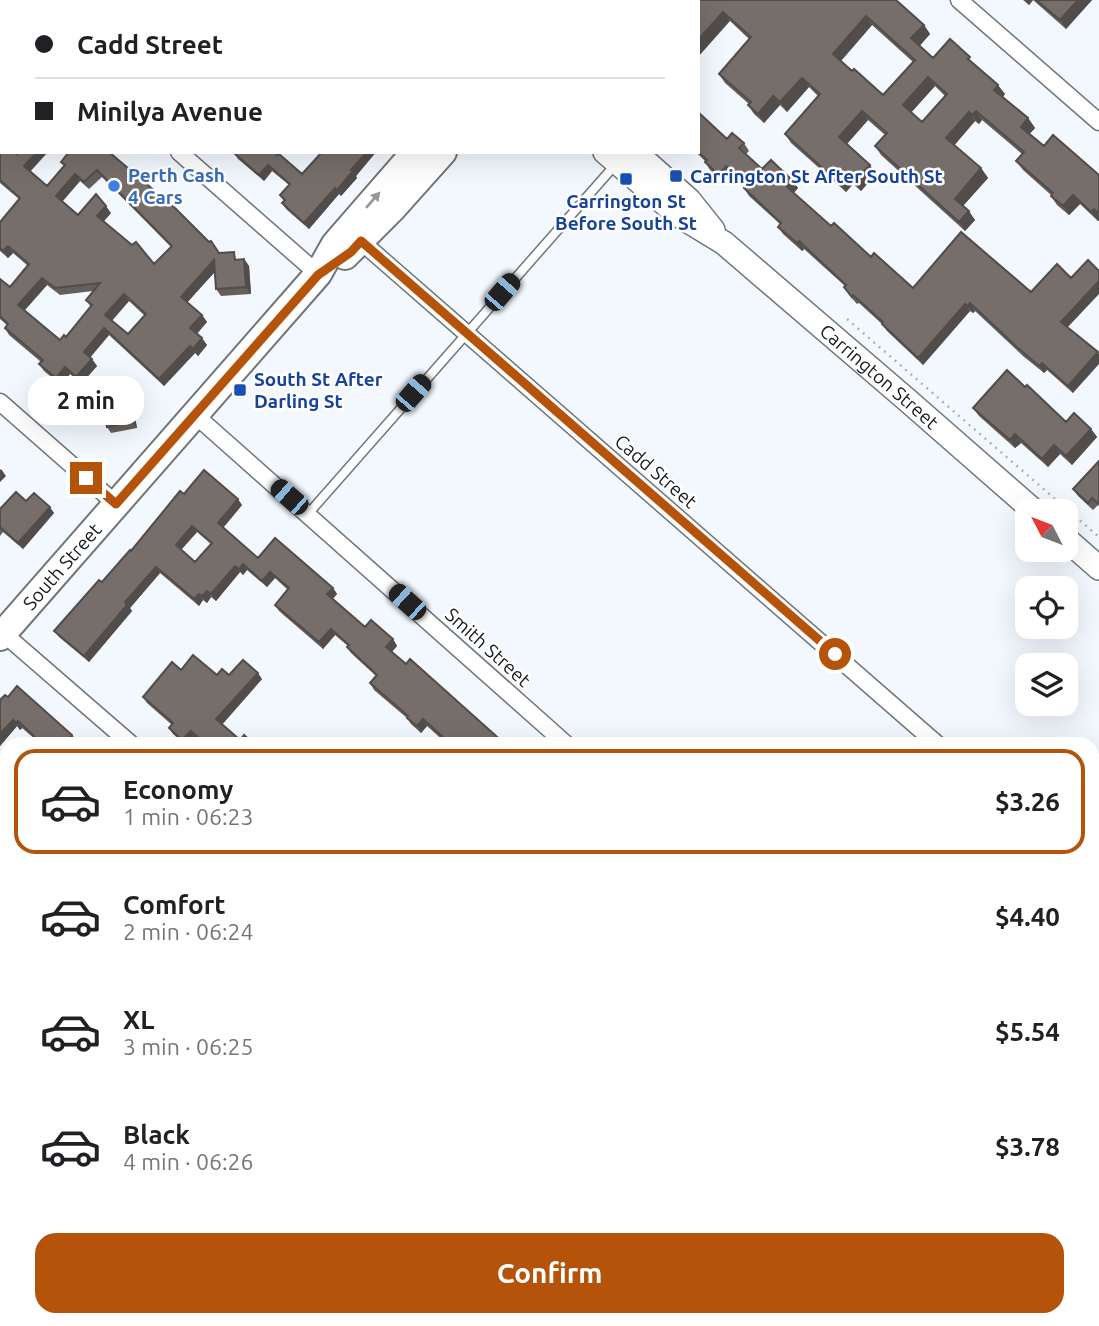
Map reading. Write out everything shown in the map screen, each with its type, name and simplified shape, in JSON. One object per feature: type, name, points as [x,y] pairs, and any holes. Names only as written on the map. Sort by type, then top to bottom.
[{"type":"main road","name":"South Street","points":[[354,236],[414,154]]},
{"type":"main road","name":"South Street","points":[[2,635],[318,275],[335,244],[354,236],[441,154]]},
{"type":"main road","name":"Carrington Street","points":[[619,156],[678,215],[723,243],[1020,499]]},
{"type":"main road","points":[[1078,550],[1099,568]]},
{"type":"street","points":[[959,0],[1099,122]]},
{"type":"street","points":[[180,154],[318,275]]},
{"type":"street","name":"Cadd Street","points":[[354,236],[929,737]]},
{"type":"street","points":[[0,402],[116,504]]},
{"type":"street","name":"Smith Street","points":[[194,414],[557,737]]},
{"type":"street","points":[[2,635],[123,737]]},
{"type":"lane","points":[[308,514],[619,156]]},
{"type":"path","points":[[847,319],[1099,537]]},
{"type":"building","points":[[700,0],[896,0],[924,25],[911,38],[933,58],[950,39],[998,85],[994,90],[1028,118],[1021,127],[1044,146],[1053,135],[1099,175],[1099,213],[1094,209],[1091,212],[1073,195],[1063,206],[1051,196],[1053,193],[1016,161],[1024,152],[976,111],[972,115],[969,112],[946,138],[981,168],[955,199],[969,211],[959,222],[875,146],[887,133],[862,111],[839,137],[870,165],[854,182],[846,175],[839,183],[785,134],[820,94],[802,78],[780,102],[773,96],[758,114],[748,105],[751,102],[719,74],[751,37],[723,12],[700,38]],"holes":[[[866,16],[915,60],[883,95],[833,54]],[[928,77],[947,94],[922,122],[903,105]]]},
{"type":"building","points":[[1036,0],[1078,0],[1060,20]]},
{"type":"building","points":[[700,114],[727,139],[732,133],[744,143],[739,148],[762,169],[771,160],[793,181],[787,187],[831,226],[834,223],[871,257],[874,253],[913,288],[961,232],[1031,292],[1057,264],[1071,278],[1088,260],[1099,271],[1099,281],[1061,322],[1098,352],[1068,386],[1042,363],[1039,366],[970,303],[968,306],[965,304],[918,358],[882,324],[883,322],[853,295],[852,297],[844,287],[846,285],[799,241],[797,243],[778,227],[781,223],[744,188],[747,186],[726,166],[719,175],[705,162],[707,160],[700,154]]},
{"type":"building","points":[[0,154],[35,154],[24,166],[47,186],[65,165],[61,162],[67,154],[111,154],[211,241],[219,253],[234,252],[235,260],[244,259],[246,287],[216,289],[214,260],[181,297],[202,315],[190,328],[202,338],[193,349],[190,346],[159,379],[104,328],[84,352],[92,359],[76,377],[65,367],[56,378],[39,364],[43,360],[5,328],[8,324],[0,316],[0,279],[10,287],[29,264],[8,246],[3,251],[0,248],[0,222],[20,198],[0,180]],"holes":[[[97,170],[172,246],[154,264],[136,242],[132,245],[97,216],[106,206],[96,194],[78,215],[56,196],[75,174],[84,182]],[[42,278],[55,288],[100,283],[86,300],[92,305],[66,337],[64,335],[60,340],[18,305]],[[124,294],[146,314],[128,334],[105,315]]]},
{"type":"building","points":[[235,154],[279,154],[302,174],[320,154],[365,154],[337,190],[335,188],[304,223],[282,203],[285,200],[280,195],[290,184],[268,165],[259,175]]},
{"type":"building","points":[[1007,370],[1066,422],[1074,413],[1091,429],[1066,456],[1054,445],[1042,459],[1015,434],[1010,440],[973,408]]},
{"type":"building","points":[[128,395],[132,422],[107,427],[102,399]]},
{"type":"building","points":[[1099,461],[1099,504],[1092,498],[1088,503],[1073,489]]},
{"type":"building","points":[[204,470],[238,499],[218,523],[258,558],[275,538],[333,588],[327,594],[365,627],[371,620],[393,639],[386,647],[406,664],[410,659],[497,737],[443,737],[423,719],[417,726],[370,683],[377,675],[331,629],[319,642],[275,605],[289,588],[270,572],[262,581],[243,564],[239,569],[235,566],[211,594],[207,591],[194,599],[156,567],[84,656],[54,631],[99,580],[102,582],[131,551],[180,491],[184,494]],"holes":[[[192,526],[212,543],[195,562],[176,545]]]},
{"type":"building","points":[[16,492],[26,501],[34,493],[50,507],[18,543],[0,527],[0,509]]},
{"type":"building","points":[[193,655],[217,675],[222,669],[229,675],[243,660],[258,673],[216,719],[237,737],[197,737],[191,731],[185,737],[179,737],[169,728],[173,723],[143,697],[172,662],[181,670]]},
{"type":"building","points":[[17,686],[72,735],[35,737],[18,721],[16,723],[13,720],[0,734],[0,700],[5,695],[8,697]]},
{"type":"place","name":"Carrington St After South St","points":[[676,176]]},
{"type":"place","name":"Carrington St Before South St","points":[[626,179]]},
{"type":"place","name":"Perth Cash 4 Cars","points":[[114,186]]},
{"type":"place","name":"South St After Darling St","points":[[240,390]]},
{"type":"route","points":[[86,478],[116,504],[318,275],[351,252],[361,241],[835,654]]}]
